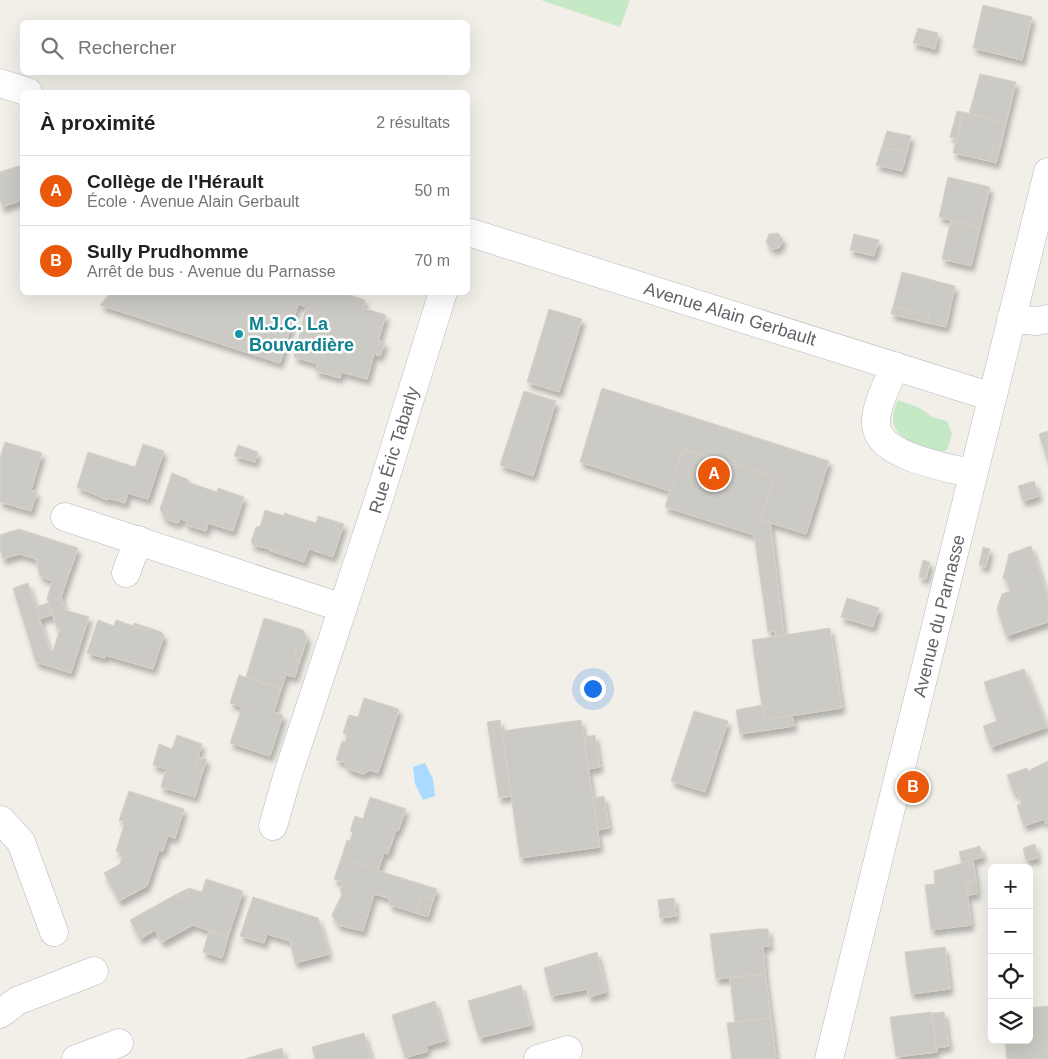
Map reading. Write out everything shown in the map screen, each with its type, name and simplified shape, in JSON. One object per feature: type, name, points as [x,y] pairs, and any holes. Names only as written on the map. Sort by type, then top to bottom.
[{"type":"street","points":[[0,84],[21,90]]},
{"type":"street","name":"Avenue du Parnasse","points":[[829,1059],[1048,172]]},
{"type":"street","name":"Avenue Alain Gerbault","points":[[470,233],[992,397]]},
{"type":"street","name":"Rue Éric Tabarly","points":[[273,826],[287,777],[398,440],[442,295]]},
{"type":"street","points":[[1011,319],[1037,321],[1048,319]]},
{"type":"street","points":[[895,366],[879,409],[876,423],[878,434],[888,445],[902,455],[973,474]]},
{"type":"street","points":[[65,517],[344,608]]},
{"type":"street","points":[[126,573],[138,540]]},
{"type":"street","points":[[1,820],[21,842],[54,932]]},
{"type":"street","points":[[0,1014],[17,1000],[94,971]]},
{"type":"street","points":[[76,1059],[120,1043]]},
{"type":"street","points":[[538,1059],[568,1050]]},
{"type":"green space","points":[[541,0],[630,0],[620,27]]},
{"type":"green space","points":[[898,400],[920,408],[932,417],[947,421],[952,434],[947,450],[926,449],[905,439],[900,434],[893,423],[894,409]]},
{"type":"water","points":[[425,763],[433,779],[435,796],[423,800],[415,784],[413,767]]},
{"type":"building","points":[[983,5],[1032,17],[1022,60],[973,48]]},
{"type":"building","points":[[918,28],[938,33],[935,49],[913,43]]},
{"type":"building","points":[[980,74],[1016,82],[1006,123],[969,114]]},
{"type":"building","points":[[957,111],[963,112],[957,139],[950,137]]},
{"type":"building","points":[[963,112],[1006,123],[1000,148],[993,146],[989,161],[953,153]]},
{"type":"building","points":[[887,131],[911,136],[907,153],[882,147]]},
{"type":"building","points":[[993,146],[1000,148],[996,163],[989,161]]},
{"type":"building","points":[[882,147],[907,153],[902,171],[876,165]]},
{"type":"building","points":[[20,166],[20,201],[2,207],[0,199],[0,172]]},
{"type":"building","points":[[948,177],[990,187],[980,228],[939,217]]},
{"type":"building","points":[[951,220],[980,228],[971,266],[942,259]]},
{"type":"building","points":[[778,233],[783,240],[779,248],[771,249],[766,242],[769,234]]},
{"type":"building","points":[[854,234],[879,240],[874,256],[850,250]]},
{"type":"building","points":[[902,272],[955,286],[946,327],[928,323],[929,316],[893,307]]},
{"type":"building","name":"M.J.C. La Bouvardière","points":[[108,295],[350,295],[365,300],[363,308],[386,315],[378,341],[385,342],[380,356],[374,354],[367,379],[341,372],[340,378],[315,371],[318,364],[294,357],[306,307],[298,304],[280,363],[100,305]]},
{"type":"building","points":[[893,307],[929,316],[928,323],[891,314]]},
{"type":"building","points":[[549,309],[582,319],[559,392],[527,382]]},
{"type":"building","points":[[602,388],[829,461],[806,534],[761,520],[774,477],[683,449],[670,491],[580,462]]},
{"type":"building","points":[[524,391],[556,401],[533,476],[500,465]]},
{"type":"building","points":[[1048,431],[1048,462],[1039,434]]},
{"type":"building","points":[[5,442],[42,453],[31,490],[37,492],[31,511],[0,502],[0,458]]},
{"type":"building","points":[[143,444],[164,451],[148,499],[128,493],[125,503],[108,498],[108,500],[77,487],[88,452],[135,467]]},
{"type":"building","points":[[238,445],[258,452],[255,462],[234,456]]},
{"type":"building","points":[[683,449],[774,477],[761,520],[770,522],[784,635],[775,636],[775,631],[768,632],[754,535],[665,507]]},
{"type":"building","points":[[172,473],[187,479],[190,483],[217,492],[218,488],[244,497],[233,531],[208,523],[206,531],[186,525],[187,521],[180,519],[178,523],[165,519],[160,509]]},
{"type":"building","points":[[1034,481],[1039,496],[1023,501],[1018,486]]},
{"type":"building","points":[[265,510],[284,516],[284,513],[316,523],[318,516],[344,524],[333,557],[309,549],[304,562],[286,556],[287,553],[253,545],[251,542],[256,527],[260,526]]},
{"type":"building","points":[[19,529],[78,548],[61,597],[65,610],[89,617],[71,673],[36,662],[13,588],[28,583],[49,649],[53,651],[60,629],[57,628],[47,599],[52,581],[40,576],[36,559],[19,554],[3,559],[0,549],[0,535]]},
{"type":"building","points":[[1031,546],[1048,599],[1048,622],[1006,636],[997,609],[1002,594],[1010,591],[1006,579],[1003,579],[1009,554]]},
{"type":"building","points":[[983,547],[990,549],[986,567],[979,565]]},
{"type":"building","points":[[273,549],[287,553],[286,556],[268,550]]},
{"type":"building","points":[[923,560],[930,562],[926,579],[919,577]]},
{"type":"building","points":[[847,598],[879,608],[873,627],[841,617]]},
{"type":"building","points":[[48,603],[52,615],[40,619],[36,607]]},
{"type":"building","points":[[264,618],[303,630],[307,638],[304,649],[297,647],[294,658],[300,660],[295,677],[286,675],[281,689],[246,677]]},
{"type":"building","points":[[98,620],[114,626],[116,620],[145,630],[150,628],[161,632],[164,635],[153,669],[105,655],[105,658],[87,653]]},
{"type":"building","points":[[134,623],[150,628],[145,630],[133,626]]},
{"type":"building","points":[[830,628],[842,708],[764,720],[752,640]]},
{"type":"building","points":[[297,647],[304,649],[300,660],[294,658]]},
{"type":"building","points":[[1024,669],[1047,727],[991,747],[983,726],[997,721],[984,682]]},
{"type":"building","points":[[239,675],[281,689],[274,712],[283,715],[270,756],[230,743],[242,707],[230,703]]},
{"type":"building","points":[[364,698],[399,709],[378,773],[370,770],[363,774],[348,769],[344,762],[336,760],[342,741],[345,742],[347,735],[343,733],[349,715],[358,717]]},
{"type":"building","points":[[762,705],[764,720],[792,715],[794,726],[740,734],[736,710]]},
{"type":"building","points":[[694,711],[728,721],[705,792],[671,781]]},
{"type":"building","points":[[500,720],[511,796],[499,798],[487,722]]},
{"type":"building","points":[[581,720],[600,847],[520,858],[502,731]]},
{"type":"building","points":[[177,735],[202,744],[194,770],[202,773],[195,797],[161,787],[166,769],[153,765],[159,744],[172,749]]},
{"type":"building","points":[[595,735],[600,767],[588,769],[584,737]]},
{"type":"building","points":[[198,757],[207,759],[202,773],[194,770]]},
{"type":"building","points":[[1048,761],[1048,823],[1046,824],[1044,819],[1024,826],[1017,805],[1021,804],[1018,792],[1014,794],[1007,775],[1027,768],[1028,771]]},
{"type":"building","points":[[129,791],[184,809],[175,838],[168,836],[163,851],[159,850],[147,886],[119,901],[104,873],[120,864],[123,854],[116,851],[125,822],[119,820]]},
{"type":"building","points":[[604,796],[609,828],[597,830],[593,798]]},
{"type":"building","points":[[370,797],[406,809],[388,854],[384,853],[378,871],[341,859],[347,840],[350,841],[353,832],[350,831],[355,816],[363,819]]},
{"type":"building","points":[[1035,844],[1038,858],[1026,860],[1023,848]]},
{"type":"building","points":[[980,846],[983,857],[962,863],[959,852]]},
{"type":"building","points":[[341,859],[437,889],[433,900],[422,896],[416,913],[390,905],[389,898],[374,894],[363,931],[338,925],[332,915],[342,894],[340,891],[343,883],[334,879]]},
{"type":"building","points":[[973,860],[976,880],[966,882],[971,925],[931,930],[925,885],[935,884],[934,871]]},
{"type":"building","points":[[206,879],[243,891],[228,937],[193,925],[162,942],[155,930],[140,939],[130,920],[175,895],[186,898],[189,888],[202,892]]},
{"type":"building","points":[[976,880],[977,894],[967,895],[966,882]]},
{"type":"building","points":[[189,888],[186,898],[175,895]]},
{"type":"building","points":[[422,896],[433,900],[428,917],[416,913]]},
{"type":"building","points":[[253,897],[318,918],[329,954],[295,963],[290,941],[267,934],[264,943],[240,936]]},
{"type":"building","points":[[674,898],[676,916],[660,918],[658,900]]},
{"type":"building","points":[[768,929],[770,946],[763,946],[765,974],[716,979],[710,934]]},
{"type":"building","points":[[209,931],[228,937],[222,958],[203,952]]},
{"type":"building","points":[[945,947],[950,989],[911,994],[905,952]]},
{"type":"building","points":[[597,952],[606,992],[589,997],[587,989],[551,996],[544,968]]},
{"type":"building","points":[[765,974],[771,1018],[735,1022],[730,978]]},
{"type":"building","points":[[521,985],[531,1025],[479,1038],[468,1001]]},
{"type":"building","points":[[435,1001],[446,1040],[426,1046],[428,1051],[405,1058],[392,1015]]},
{"type":"building","points":[[1048,1006],[1048,1059],[1007,1059],[1005,1044],[1033,1044],[1033,1008]]},
{"type":"building","points":[[931,1012],[937,1052],[896,1057],[890,1017]]},
{"type":"building","points":[[944,1012],[949,1046],[936,1048],[932,1013]]},
{"type":"building","points":[[771,1018],[776,1058],[732,1059],[727,1023]]},
{"type":"building","points":[[364,1033],[371,1059],[315,1059],[312,1047]]},
{"type":"building","points":[[282,1048],[285,1059],[245,1059]]},
{"type":"place","name":"M.J.C. La Bouvardière","points":[[239,334]]},
{"type":"place","name":"Collège de l'Hérault","points":[[714,474]]},
{"type":"place","name":"Sully Prudhomme","points":[[913,787]]}]
